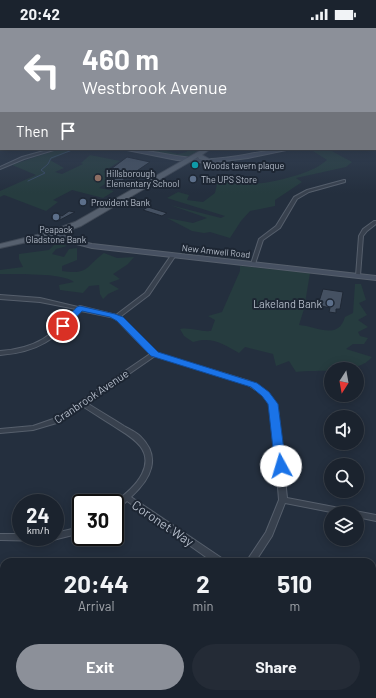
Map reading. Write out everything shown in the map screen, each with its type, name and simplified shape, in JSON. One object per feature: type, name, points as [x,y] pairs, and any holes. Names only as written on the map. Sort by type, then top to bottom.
[{"type":"main road","points":[[0,246],[57,232],[83,222],[205,150]]},
{"type":"main road","points":[[189,160],[210,150]]},
{"type":"main road","points":[[200,156],[200,158],[209,161]]},
{"type":"street","points":[[0,168],[23,158],[51,150]]},
{"type":"street","points":[[132,150],[189,160],[209,161],[235,159],[283,150]]},
{"type":"street","points":[[253,264],[261,239],[278,227],[295,198],[308,191],[344,180]]},
{"type":"street","points":[[358,276],[361,236],[365,230],[376,222]]},
{"type":"street","name":"New Amwell Road","points":[[57,232],[72,241],[85,245],[376,278]]},
{"type":"street","points":[[117,317],[147,294],[174,255]]},
{"type":"street","points":[[0,297],[40,300],[117,317],[154,354],[247,382],[266,394],[275,410],[283,500],[269,534],[253,558]]},
{"type":"street","points":[[0,353],[28,349],[45,342],[54,335],[80,308]]},
{"type":"street","name":"Cranbrook Avenue","points":[[0,431],[24,430],[42,427],[58,420],[154,354]]},
{"type":"street","points":[[83,404],[132,433],[146,448],[149,460],[147,474],[140,484],[126,497]]},
{"type":"street","name":"Coronet Way","points":[[126,497],[214,558]]},
{"type":"street","points":[[283,500],[324,508]]},
{"type":"street","points":[[364,515],[376,518]]},
{"type":"street","points":[[0,537],[48,538],[72,533]]},
{"type":"green space","points":[[56,150],[73,150],[50,160],[64,168],[55,172],[62,174],[83,164],[81,163],[90,155],[120,161],[103,172],[118,175],[99,188],[114,191],[103,198],[72,190],[53,200],[58,202],[46,211],[4,195],[0,197],[0,191],[36,175],[12,165]]},
{"type":"green space","points":[[142,150],[162,150],[178,154],[187,152],[186,150],[199,150],[190,156],[183,157]]},
{"type":"green space","points":[[330,150],[352,162],[346,167],[296,178],[302,182],[275,200],[275,206],[250,211],[241,221],[230,238],[210,232],[204,233],[192,231],[167,218],[193,223],[207,218],[170,205],[221,218],[225,216],[167,198],[178,192],[189,195],[187,200],[203,202],[215,193],[217,184],[225,181],[237,180],[251,183],[263,183],[297,175],[314,169],[327,160],[313,151]]},
{"type":"green space","points":[[57,242],[67,246],[56,249],[52,254],[64,257],[69,249],[77,248],[77,260],[62,266],[62,271],[82,271],[104,253],[117,258],[134,257],[128,264],[113,274],[120,279],[109,283],[119,289],[108,294],[103,299],[100,294],[99,285],[89,286],[83,293],[60,290],[59,285],[74,282],[68,279],[50,275],[0,274],[0,270],[23,267],[19,259],[19,254],[49,250]]},
{"type":"green space","points":[[240,266],[310,273],[304,309],[299,325],[326,330],[337,329],[342,324],[345,317],[353,313],[355,284],[361,284],[366,300],[359,303],[367,315],[358,320],[368,327],[358,332],[360,336],[368,338],[364,344],[353,344],[346,349],[372,357],[364,364],[364,362],[324,362],[324,370],[296,372],[289,361],[276,366],[273,354],[245,347],[239,353],[212,340],[200,340],[193,342],[184,336],[180,329],[211,331],[215,320],[208,316],[222,312],[240,271]]},
{"type":"building","points":[[127,157],[150,162],[113,187],[105,185],[121,175],[107,172]]},
{"type":"building","points":[[148,207],[167,213],[162,216],[143,210]]},
{"type":"building","points":[[69,211],[75,212],[58,221],[51,218],[58,214],[62,216]]},
{"type":"building","name":"Lakeland Bank","points":[[323,289],[343,292],[340,309],[336,309],[336,313],[329,312],[330,308],[318,305]]},
{"type":"waterway","points":[[28,181],[45,173],[41,170],[48,164],[51,158],[72,150]]},
{"type":"place","name":"Woods tavern plaque","points":[[195,165]]},
{"type":"place","name":"Hillsborough Elementary School","points":[[98,178]]},
{"type":"place","name":"The UPS Store","points":[[193,179]]},
{"type":"place","name":"Provident Bank","points":[[83,202]]},
{"type":"place","name":"Peapack Gladstone Bank","points":[[56,217]]},
{"type":"place","name":"Lakeland Bank","points":[[330,303]]},
{"type":"route","points":[[63,326],[80,308],[112,315],[120,319],[154,354],[240,379],[261,389],[270,399],[275,410],[281,466]]}]
